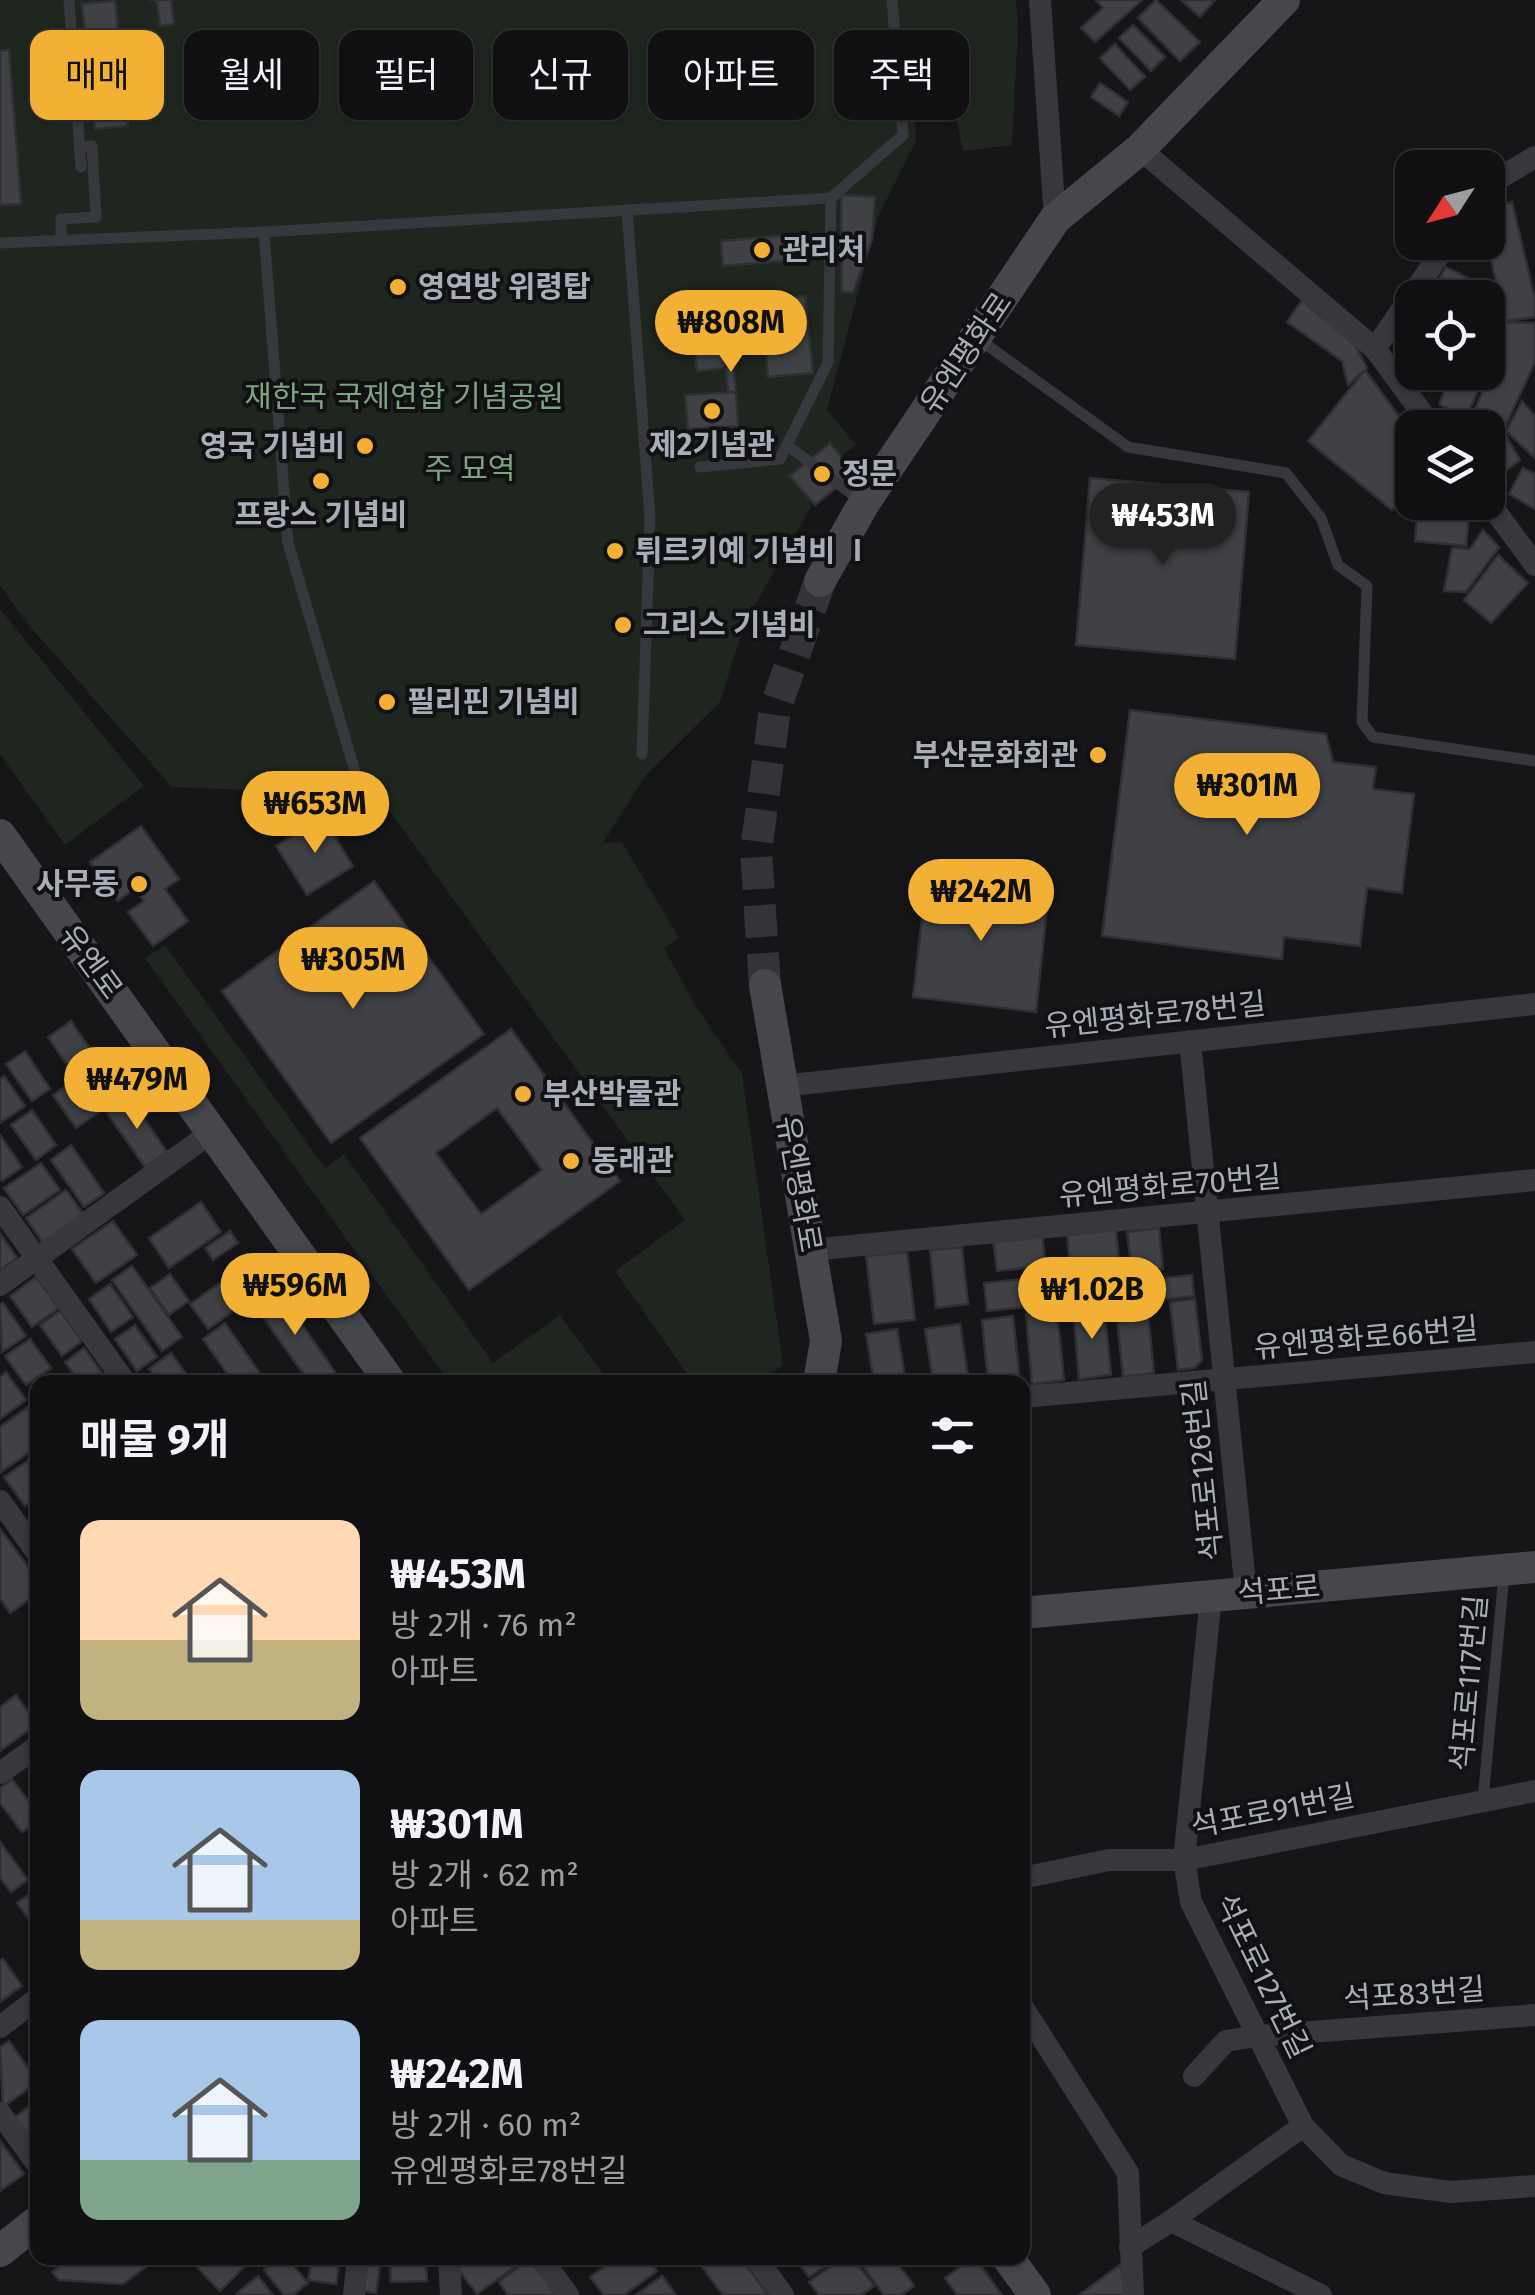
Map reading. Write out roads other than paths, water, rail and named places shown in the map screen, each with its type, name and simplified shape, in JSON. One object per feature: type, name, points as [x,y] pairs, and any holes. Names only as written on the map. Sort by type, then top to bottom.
[{"type":"main road","name":"유엔평화로","points":[[820,581],[864,502],[1055,219],[1140,148],[1284,0]]},
{"type":"main road","name":"유엔로","points":[[0,835],[385,1375]]},
{"type":"main road","name":"유엔평화로","points":[[765,984],[826,1341],[820,1375]]},
{"type":"main road","points":[[826,1341],[836,1375]]},
{"type":"main road","name":"석포로","points":[[1030,1613],[1520,1569]]},
{"type":"main road","points":[[0,2251],[30,2227]]},
{"type":"main road","points":[[1013,2265],[1034,2295]]},
{"type":"street","points":[[1040,0],[1055,219]]},
{"type":"street","points":[[1140,148],[1375,349],[1420,410]]},
{"type":"street","points":[[1505,176],[1535,157]]},
{"type":"street","points":[[1375,349],[1436,260]]},
{"type":"street","points":[[1502,520],[1535,565]]},
{"type":"street","name":"유엔평화로78번길","points":[[782,1086],[1535,1004]]},
{"type":"street","name":"석포로126번길","points":[[1190,1042],[1246,1594]]},
{"type":"street","points":[[0,1285],[212,1132]]},
{"type":"street","name":"유엔평화로70번길","points":[[810,1250],[1535,1180]]},
{"type":"street","points":[[0,1207],[119,1375]]},
{"type":"street","name":"유엔평화로66번길","points":[[1030,1396],[1535,1352]]},
{"type":"street","points":[[0,1501],[30,1543]]},
{"type":"street","name":"석포로127번길","points":[[1210,1596],[1184,1860],[1191,1902],[1303,2126],[1341,2166],[1384,2182],[1452,2192],[1535,2186]]},
{"type":"street","points":[[0,1773],[30,1752]]},
{"type":"street","name":"석포로91번길","points":[[1030,1876],[1109,1860],[1184,1860],[1535,1791]]},
{"type":"street","points":[[0,2027],[30,2004]]},
{"type":"street","name":"석포83번길","points":[[1194,2076],[1226,2041],[1535,2015]]},
{"type":"street","points":[[1030,2019],[1128,2174],[1132,2295]]},
{"type":"street","points":[[0,2113],[30,2154]]},
{"type":"street","points":[[1130,2246],[1303,2126]]},
{"type":"street","points":[[1171,2221],[1285,2287],[1321,2295]]},
{"type":"street","points":[[354,2295],[357,2265]]},
{"type":"street","points":[[450,2265],[451,2295]]},
{"type":"street","points":[[546,2265],[568,2295]]},
{"type":"street","points":[[761,2265],[783,2295]]},
{"type":"lane","points":[[69,0],[81,167]]},
{"type":"lane","points":[[0,243],[264,232],[831,198],[903,135],[892,0]]},
{"type":"lane","points":[[62,240],[61,219],[96,217],[92,146],[80,147]]},
{"type":"lane","points":[[700,467],[780,459],[788,446],[828,362],[831,198]]},
{"type":"lane","points":[[627,210],[650,518],[642,754]]},
{"type":"lane","points":[[264,232],[288,543],[359,785]]},
{"type":"lane","points":[[977,337],[1128,447],[1286,472],[1322,518],[1338,565],[1367,586],[1362,722],[1373,738],[1535,761]]},
{"type":"lane","points":[[788,446],[864,502]]},
{"type":"lane","name":"석포로117번길","points":[[1483,1800],[1520,1569]]},
{"type":"tunnel","points":[[765,985],[756,851],[775,709],[820,581]]},
{"type":"place","name":"관리처","points":[[762,250]]},
{"type":"place","name":"영연방 위령탑","points":[[398,287]]},
{"type":"place","name":"제2기념관","points":[[712,411]]},
{"type":"place","name":"영국 기념비","points":[[365,446]]},
{"type":"place","name":"정문","points":[[822,474]]},
{"type":"place","name":"프랑스 기념비","points":[[321,481]]},
{"type":"place","name":"튀르키예 기념비 Ⅰ","points":[[615,551]]},
{"type":"place","name":"그리스 기념비","points":[[623,625]]},
{"type":"place","name":"필리핀 기념비","points":[[387,702]]},
{"type":"place","name":"부산문화회관","points":[[1098,755]]},
{"type":"place","name":"사무동","points":[[139,884]]},
{"type":"place","name":"부산박물관","points":[[523,1094]]},
{"type":"place","name":"동래관","points":[[571,1161]]},
{"type":"park label","name":"재한국 국제연합 기념공원","points":[[404,397]]},
{"type":"park label","name":"주 묘역","points":[[470,469]]}]
